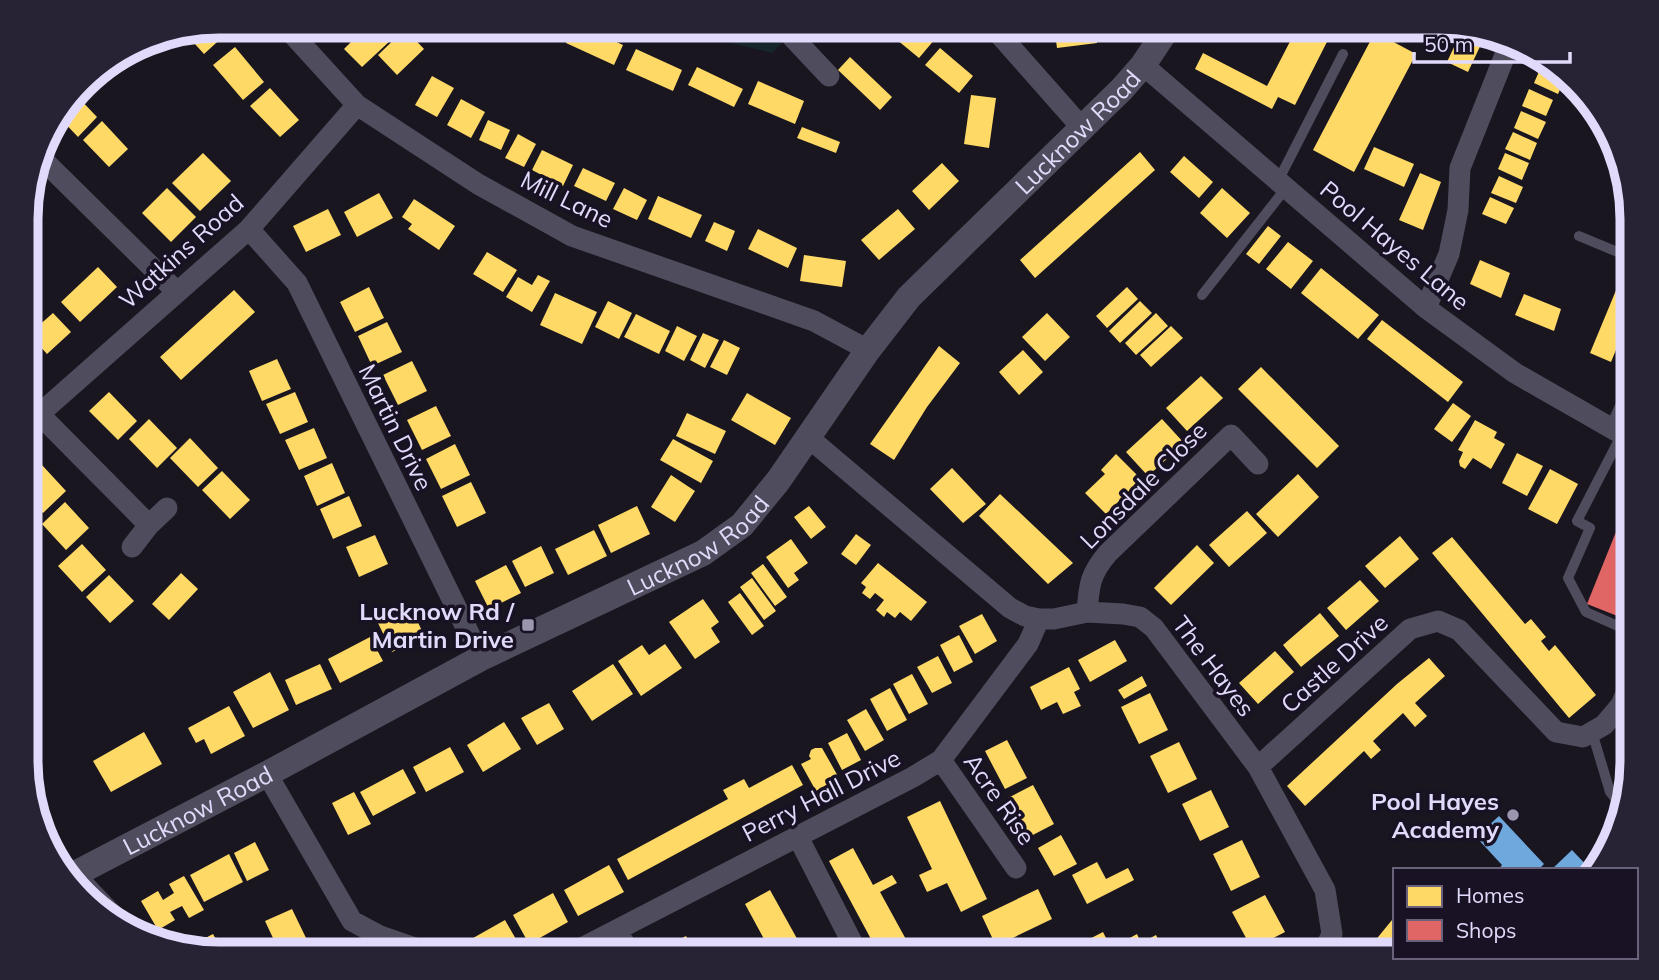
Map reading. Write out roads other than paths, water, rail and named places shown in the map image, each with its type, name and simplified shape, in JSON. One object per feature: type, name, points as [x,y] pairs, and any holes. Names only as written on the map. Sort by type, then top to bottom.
[{"type":"street","name":"Mill Lane","points":[[296,38],[357,105],[478,184],[572,236],[814,321],[868,350]]},
{"type":"street","points":[[793,38],[829,76]]},
{"type":"street","points":[[1003,38],[1083,129]]},
{"type":"street","name":"Lucknow Road","points":[[78,873],[481,658],[703,553],[742,525],[778,481],[868,350],[909,297],[1083,129],[1143,65],[1161,38]]},
{"type":"street","points":[[1426,308],[1450,254],[1458,210],[1460,168],[1507,51]]},
{"type":"street","name":"Pool Hayes Lane","points":[[1143,65],[1426,308],[1515,373],[1620,433]]},
{"type":"street","name":"Watkins Road","points":[[38,415],[249,229],[357,105]]},
{"type":"street","points":[[47,163],[176,291]]},
{"type":"street","name":"Martin Drive","points":[[249,229],[297,284],[481,658]]},
{"type":"street","points":[[38,423],[149,525]]},
{"type":"street","name":"Lonsdale Close","points":[[1087,612],[1088,589],[1094,569],[1231,435],[1258,464]]},
{"type":"street","name":"The Hayes","points":[[809,438],[1010,608],[1025,616],[1039,619],[1054,619],[1087,612],[1124,614],[1140,617],[1154,628],[1258,767],[1325,890],[1332,934],[1329,941]]},
{"type":"street","points":[[132,547],[149,525],[167,509]]},
{"type":"street","name":"Perry Hall Drive","points":[[594,942],[941,760],[1028,644],[1039,619]]},
{"type":"street","name":"Castle Drive","points":[[1258,767],[1410,629],[1438,621],[1459,630],[1556,732],[1583,737],[1592,732]]},
{"type":"street","points":[[1592,732],[1604,725],[1620,706]]},
{"type":"street","name":"Acre Rise","points":[[941,760],[1016,871]]},
{"type":"street","points":[[267,774],[352,921],[397,942]]},
{"type":"street","points":[[798,837],[852,941]]},
{"type":"street","points":[[617,930],[623,942]]},
{"type":"lane","points":[[1202,295],[1282,185],[1343,54]]},
{"type":"lane","points":[[1578,236],[1620,253]]},
{"type":"lane","points":[[1620,441],[1577,521],[1590,528],[1568,578],[1586,612],[1620,626]]},
{"type":"lane","points":[[1592,732],[1610,792],[1616,799]]},
{"type":"place","name":"Lucknow Rd / Martin Drive","points":[[528,625]]},
{"type":"place","name":"Pool Hayes Academy","points":[[1513,815]]}]
